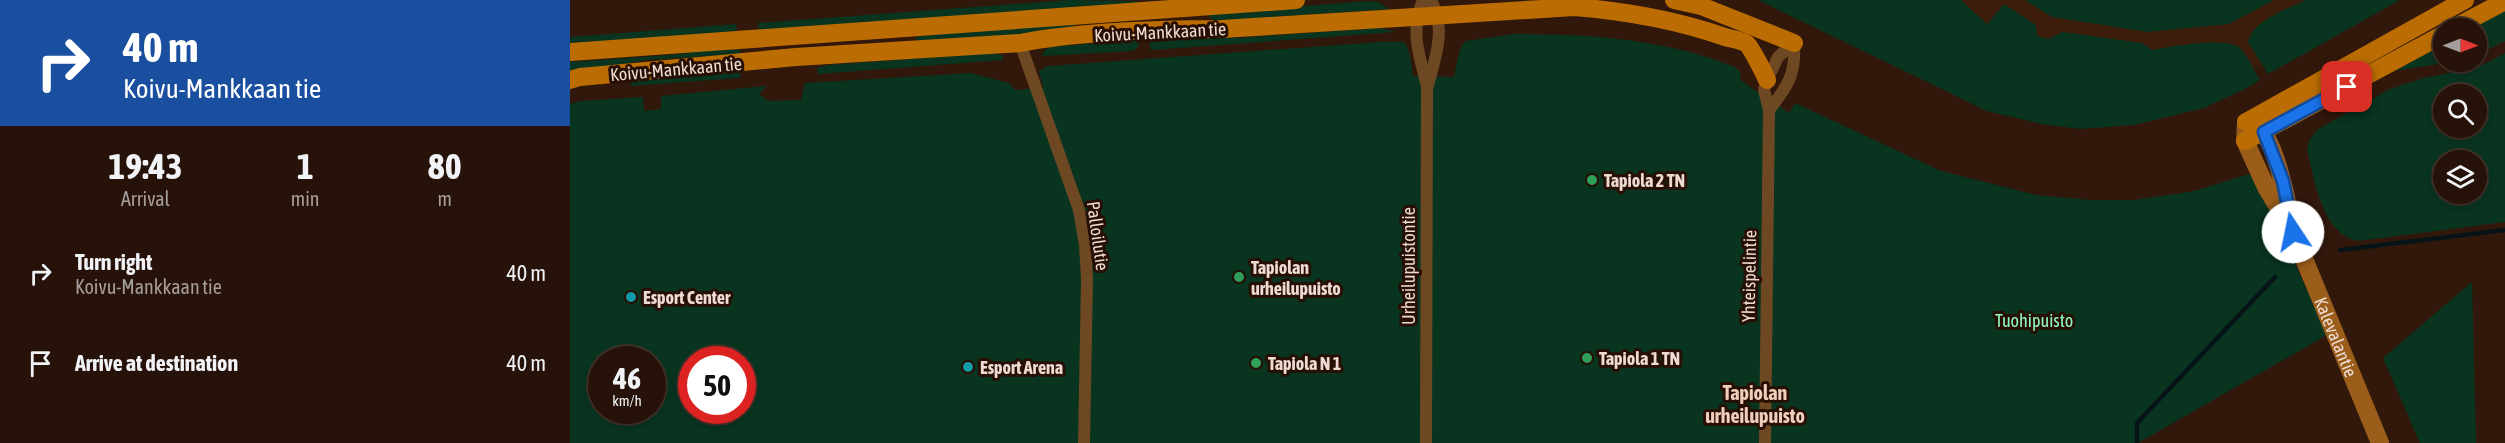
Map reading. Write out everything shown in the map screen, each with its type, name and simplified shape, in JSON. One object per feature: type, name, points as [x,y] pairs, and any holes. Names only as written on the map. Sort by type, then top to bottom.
[{"type":"main road","name":"Koivu-Mankkaan tie","points":[[570,52],[1180,4],[1296,0]]},
{"type":"main road","points":[[1674,0],[1701,6],[1794,43]]},
{"type":"main road","points":[[2246,122],[2464,0]]},
{"type":"main road","points":[[2473,18],[2505,1]]},
{"type":"main road","name":"Koivu-Mankkaan tie","points":[[570,80],[580,77],[796,57],[1020,43],[1047,38],[1182,29],[1222,29],[1419,8],[1574,7],[1616,10],[1707,30],[1747,44],[1762,66],[1767,80]]},
{"type":"main road","points":[[2245,141],[2433,40]]},
{"type":"main road","points":[[2246,122],[2264,132]]},
{"type":"main road","name":"Kalevalantie","points":[[2246,122],[2245,141],[2266,187],[2293,232],[2380,443]]},
{"type":"main road","name":"Kalevalantie","points":[[2264,132],[2283,181],[2293,232]]},
{"type":"street","points":[[1180,4],[1182,29]]},
{"type":"street","name":"Urheilupuistontie","points":[[1426,443],[1427,89],[1439,44],[1435,7]]},
{"type":"street","name":"Urheilupuistontie","points":[[1419,8],[1416,47],[1427,89]]},
{"type":"street","name":"Palloilutie","points":[[1020,43],[1079,210],[1085,245],[1087,279],[1084,443]]},
{"type":"street","points":[[1767,80],[1778,57],[1794,43]]},
{"type":"street","points":[[1769,110],[1780,96],[1796,66],[1794,43]]},
{"type":"street","name":"Yhteispelintie","points":[[1765,443],[1769,110],[1764,90],[1767,80]]},
{"type":"shaded area","points":[[1780,0],[2388,0],[2267,63],[2214,76]]},
{"type":"green space","points":[[1070,0],[1138,1],[1138,4],[759,32],[758,23]]},
{"type":"green space","points":[[1758,0],[1961,0],[1987,24],[2004,4],[2036,25],[2037,36],[2048,39],[2063,32],[2142,43],[2152,50],[2198,43],[2233,45],[2243,51],[2260,80],[2204,108],[2134,125],[2081,129],[2041,124],[1987,111]]},
{"type":"green space","points":[[2025,0],[2274,0],[2229,24],[2147,32],[2052,17]]},
{"type":"green space","points":[[2305,0],[2400,0],[2268,74],[2248,42],[2251,34],[2271,16]]},
{"type":"green space","points":[[1366,1],[1378,2],[1390,9],[1215,21],[1206,14]]},
{"type":"green space","points":[[2505,9],[2505,41],[2487,50],[2487,19]]},
{"type":"green space","points":[[1072,22],[1074,26],[1030,34],[917,42],[916,37],[957,30]]},
{"type":"green space","points":[[736,24],[737,33],[570,43],[570,37]]},
{"type":"green space","points":[[1381,28],[1396,32],[1152,50],[1149,36],[1235,38]]},
{"type":"green space","name":"Tapiolan urheilupuisto","points":[[1514,34],[1599,37],[1681,50],[1735,67],[1741,73],[1740,80],[1789,113],[1795,103],[1941,171],[2036,195],[2091,200],[2134,200],[2194,191],[2253,173],[2327,335],[2138,443],[570,443],[570,104],[579,101],[643,97],[644,111],[661,109],[661,96],[767,86],[759,94],[768,101],[801,100],[805,83],[971,73],[1009,83],[1015,90],[1043,87],[1039,71],[1048,66],[1380,42],[1405,42],[1410,55],[1413,76],[1454,77],[1459,52],[1465,41]]},
{"type":"green space","points":[[1139,40],[1138,48],[1132,51],[1041,56],[1048,47]]},
{"type":"green space","points":[[740,46],[740,54],[647,60],[570,73],[570,62],[671,55]]},
{"type":"green space","points":[[2433,50],[2433,65],[2395,71]]},
{"type":"green space","points":[[994,53],[1002,55],[1003,60],[818,74],[817,68],[827,65]]},
{"type":"green space","points":[[2505,53],[2505,222],[2358,241],[2346,236],[2336,228],[2322,204],[2307,150],[2309,140],[2318,129],[2390,89],[2423,78],[2454,72],[2487,72],[2487,63]]},
{"type":"green space","points":[[740,71],[741,77],[738,78],[631,86],[631,79]]},
{"type":"green space","points":[[2472,282],[2476,443],[2420,443],[2383,358]]},
{"type":"waterway","points":[[2340,250],[2505,230]]},
{"type":"waterway","points":[[2137,443],[2137,423],[2275,277]]},
{"type":"place","name":"Tapiola 2 TN","points":[[1592,180]]},
{"type":"place","name":"Tapiolan urheilupuisto","points":[[1239,277]]},
{"type":"place","name":"Esport Center","points":[[631,297]]},
{"type":"place","name":"Tapiola 1 TN","points":[[1587,358]]},
{"type":"place","name":"Tapiola N 1","points":[[1256,363]]},
{"type":"place","name":"Esport Arena","points":[[968,367]]},
{"type":"district","name":"Tapiolan urheilupuisto","points":[[1755,404]]},
{"type":"route","points":[[2293,232],[2283,181],[2264,132],[2347,87]]},
{"type":"park label","name":"Tuohipuisto","points":[[2034,320]]}]
